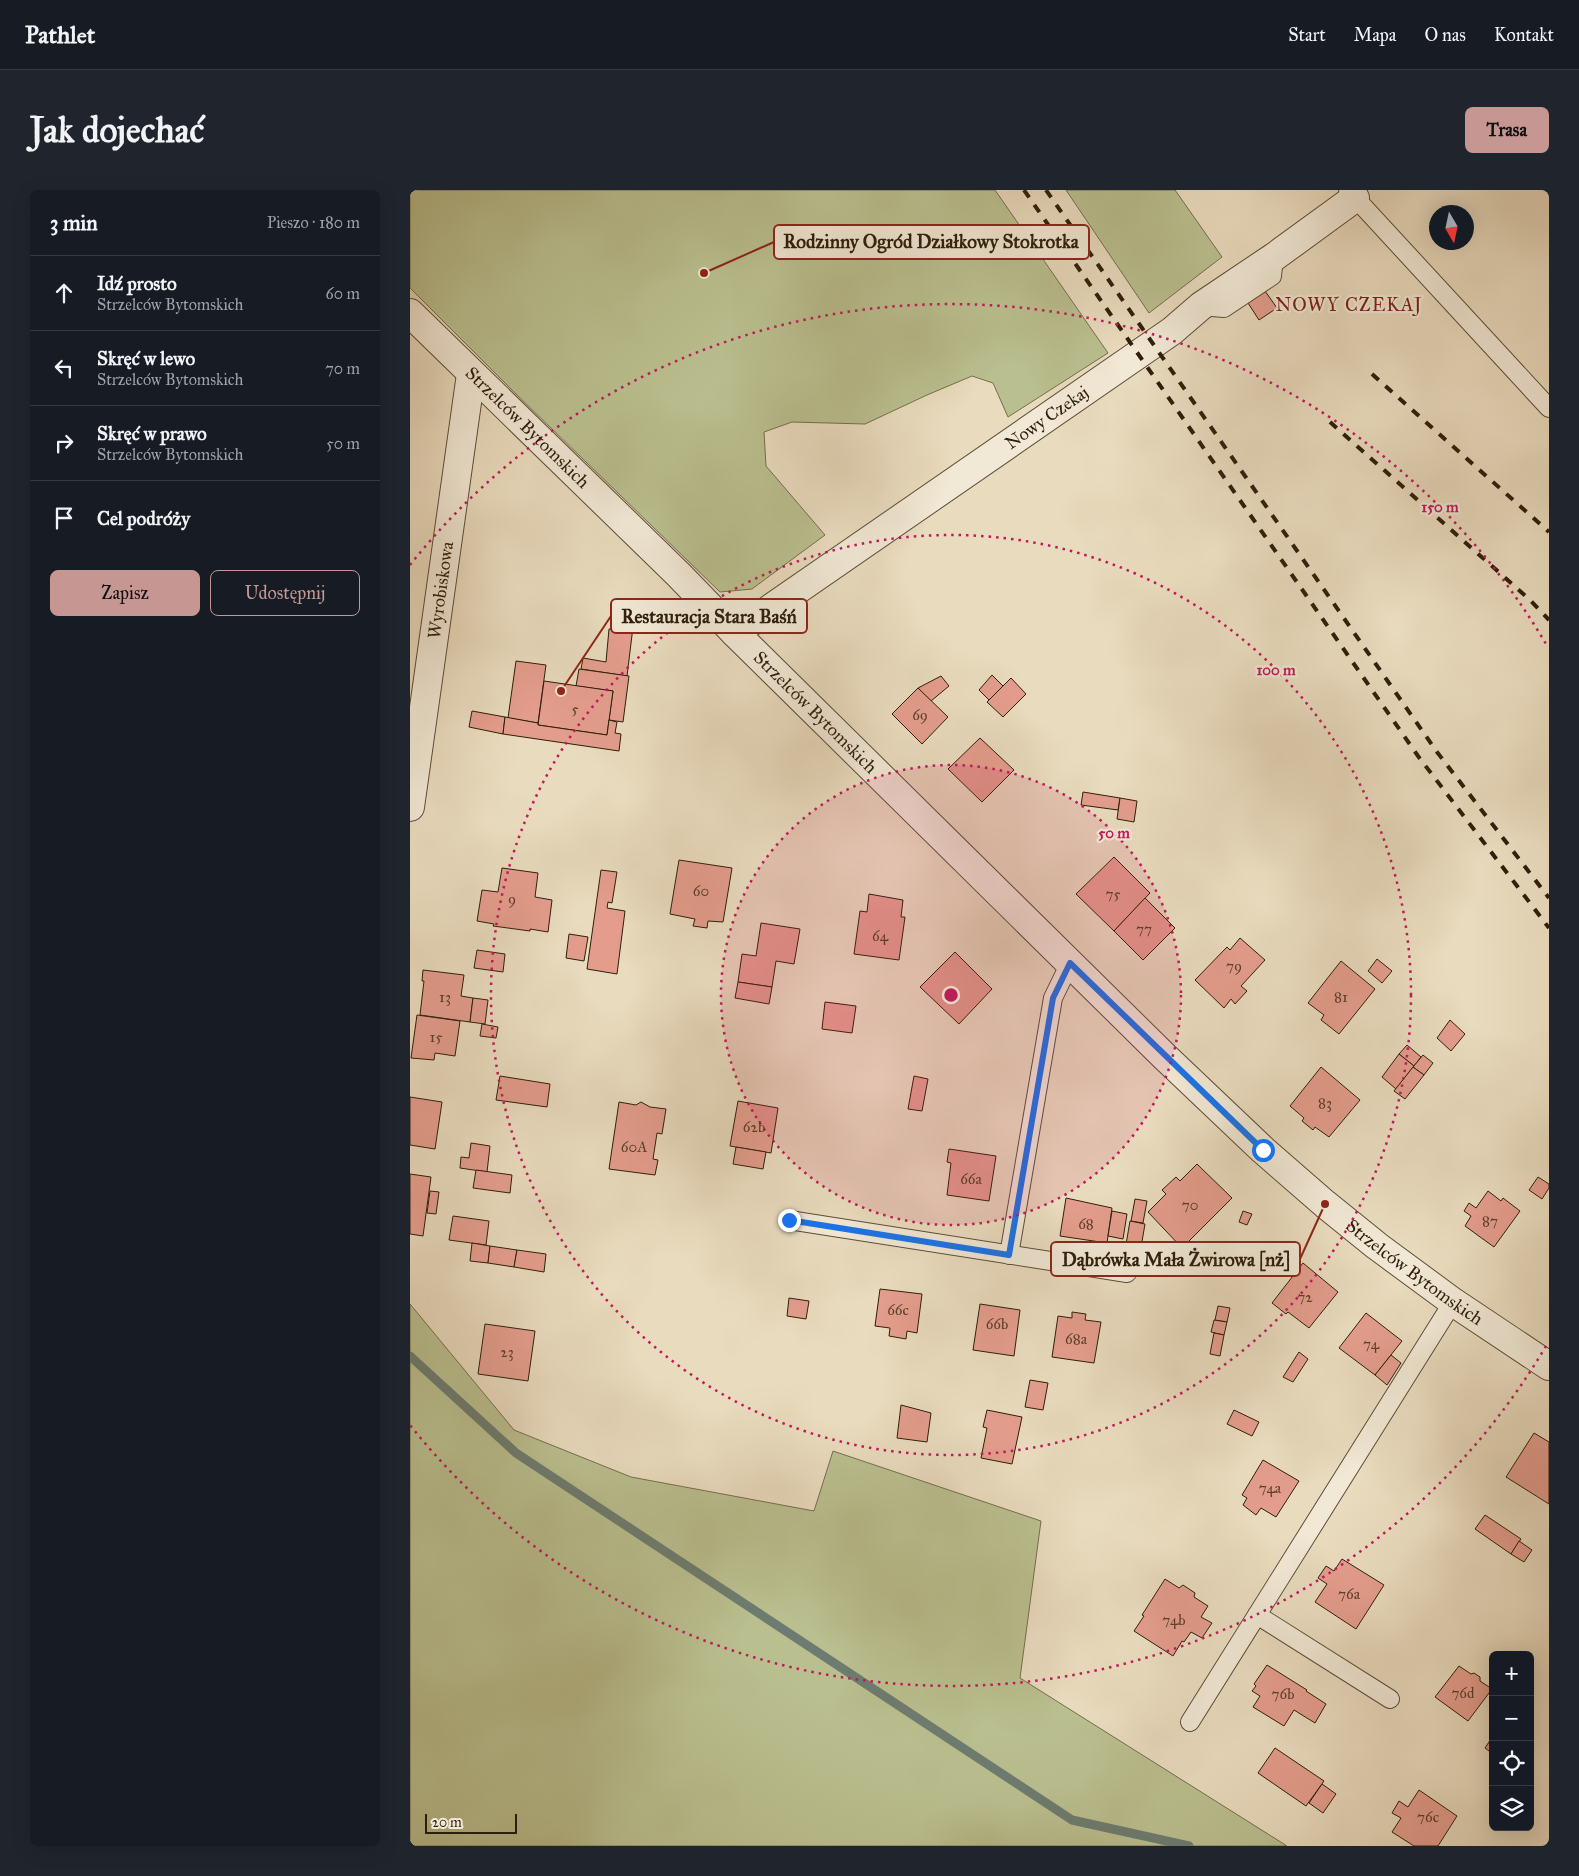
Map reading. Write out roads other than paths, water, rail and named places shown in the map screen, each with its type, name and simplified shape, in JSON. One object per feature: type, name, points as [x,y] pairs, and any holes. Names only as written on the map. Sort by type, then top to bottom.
[{"type":"street","name":"Nowy Czekaj","points":[[735,633],[1172,332],[1201,306],[1274,257],[1351,194]]},
{"type":"street","name":"Strzelców Bytomskich","points":[[410,313],[679,575],[735,633],[1233,1122],[1325,1204],[1377,1246],[1453,1302],[1549,1366]]},
{"type":"street","name":"Wyrobiskowa","points":[[410,807],[471,374]]},
{"type":"lane","points":[[1351,194],[1549,408]]},
{"type":"lane","points":[[1009,1255],[1053,998],[1070,963]]},
{"type":"lane","points":[[789,1220],[1127,1273]]},
{"type":"lane","points":[[1190,1722],[1453,1302]]},
{"type":"lane","points":[[1257,1615],[1390,1699]]},
{"type":"waterway","points":[[410,1356],[516,1453],[1072,1820],[1189,1846]]},
{"type":"railway","points":[[1024,190],[1418,756],[1549,928]]},
{"type":"railway","points":[[1046,190],[1437,752],[1549,898]]},
{"type":"railway","points":[[1372,374],[1549,532]]},
{"type":"railway","points":[[1330,422],[1530,600],[1549,620]]},
{"type":"place","name":"Rodzinny Ogród Działkowy Stokrotka","points":[[704,273]]},
{"type":"place","name":"Restauracja Stara Baśń","points":[[561,691]]},
{"type":"place","name":"Dąbrówka Mała Żwirowa [nż]","points":[[1325,1204]]},
{"type":"district","name":"NOWY CZEKAJ","points":[[1349,304]]}]
